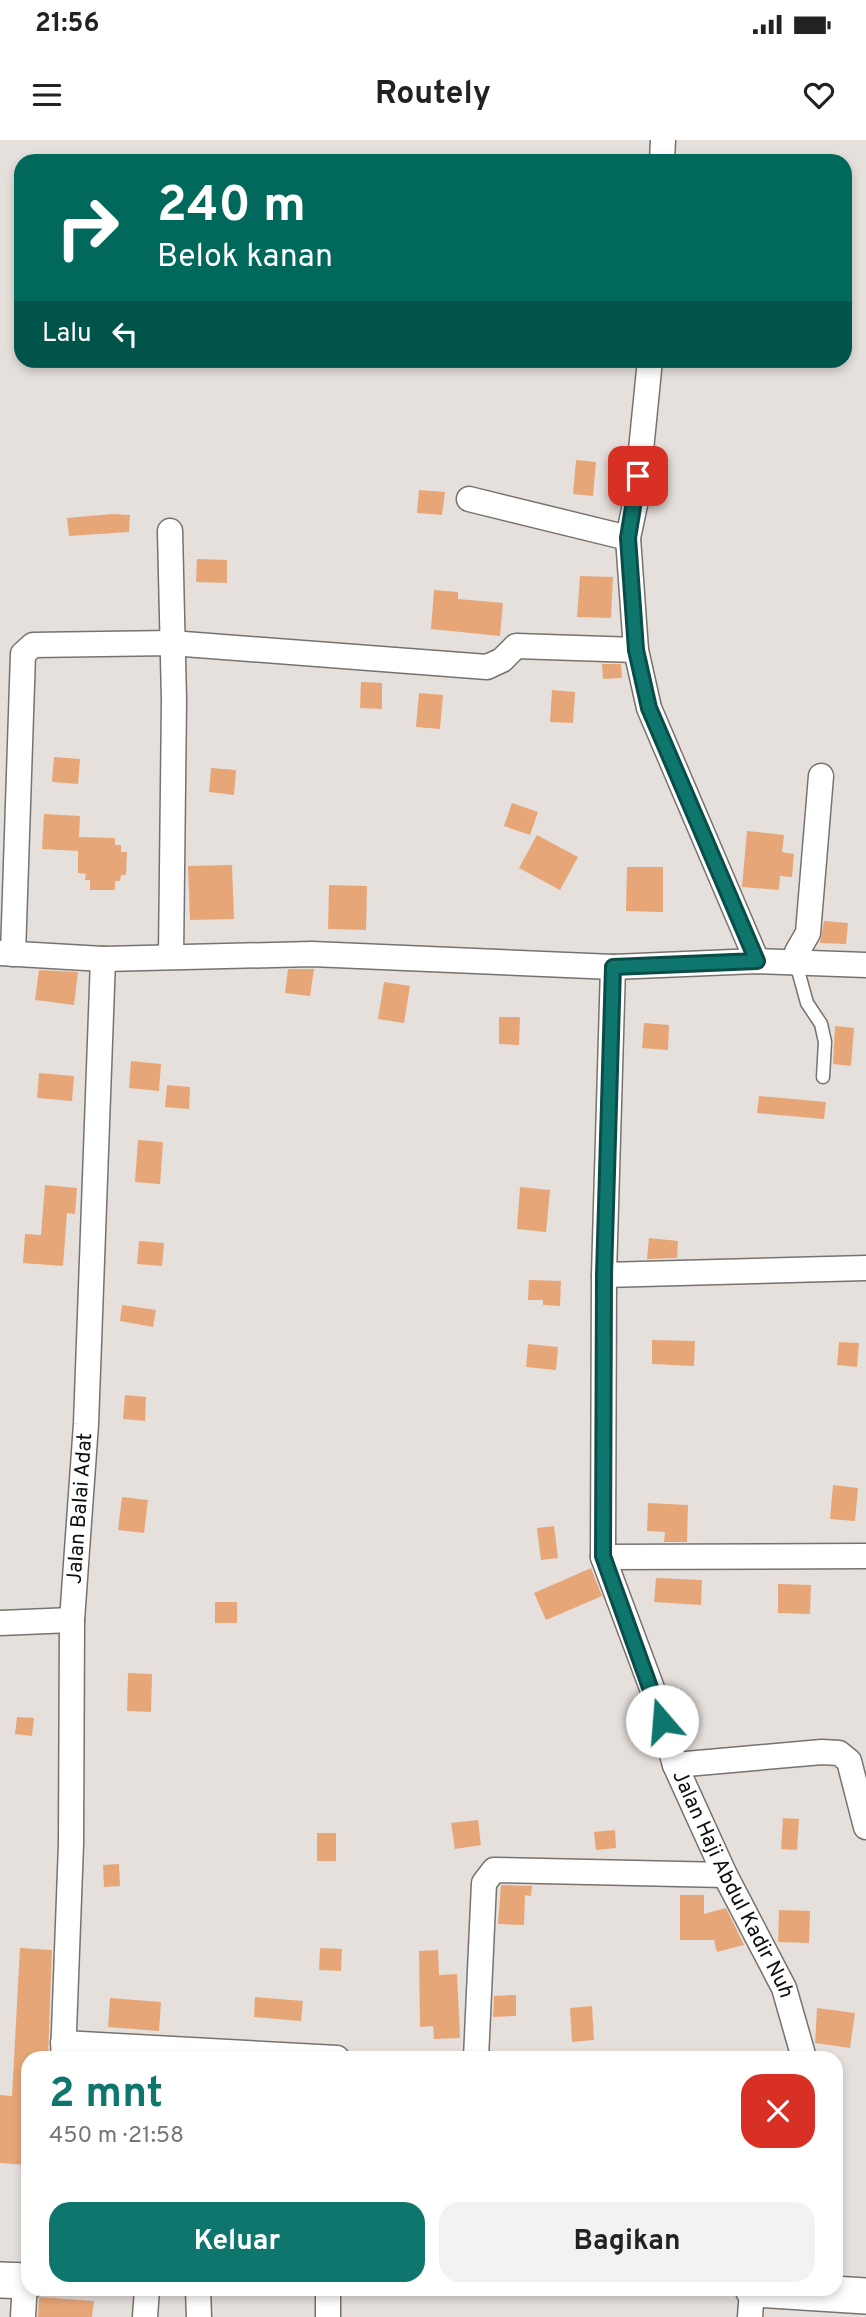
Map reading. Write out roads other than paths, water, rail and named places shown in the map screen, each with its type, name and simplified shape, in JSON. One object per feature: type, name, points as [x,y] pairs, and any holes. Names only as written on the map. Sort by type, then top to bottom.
[{"type":"street","points":[[649,368],[636,500],[628,538],[636,650],[649,708],[757,961]]},
{"type":"street","points":[[469,499],[628,538]]},
{"type":"street","points":[[170,531],[174,701],[171,955]]},
{"type":"street","points":[[636,650],[523,645],[516,646],[502,660],[487,667],[171,643],[33,645],[23,654],[7,953],[103,959],[171,955],[312,954],[613,967],[757,961],[866,965]]},
{"type":"street","points":[[796,963],[797,952],[808,933],[821,776]]},
{"type":"street","name":"Jalan Balai Adat","points":[[63,2051],[71,1844],[72,1620],[86,1423],[103,959]]},
{"type":"street","name":"Jalan Haji Abdul Kadir Nuh","points":[[613,967],[604,1275],[603,1556],[656,1699],[675,1765],[725,1875],[784,1988],[802,2051]]},
{"type":"street","points":[[604,1275],[866,1268]]},
{"type":"street","points":[[603,1556],[866,1556]]},
{"type":"street","points":[[0,1623],[72,1620]]},
{"type":"street","points":[[675,1765],[822,1752],[839,1753],[849,1761],[866,1826]]},
{"type":"street","points":[[476,2051],[484,1883],[494,1870],[725,1875]]},
{"type":"street","points":[[18,2281],[23,2317]]},
{"type":"street","points":[[843,2294],[866,2296]]},
{"type":"street","points":[[145,2317],[146,2296]]},
{"type":"street","points":[[198,2296],[199,2317]]},
{"type":"street","points":[[328,2296],[328,2317]]},
{"type":"street","points":[[750,2317],[752,2296]]},
{"type":"lane","points":[[796,963],[807,1003],[821,1024],[825,1042],[823,1077]]}]
